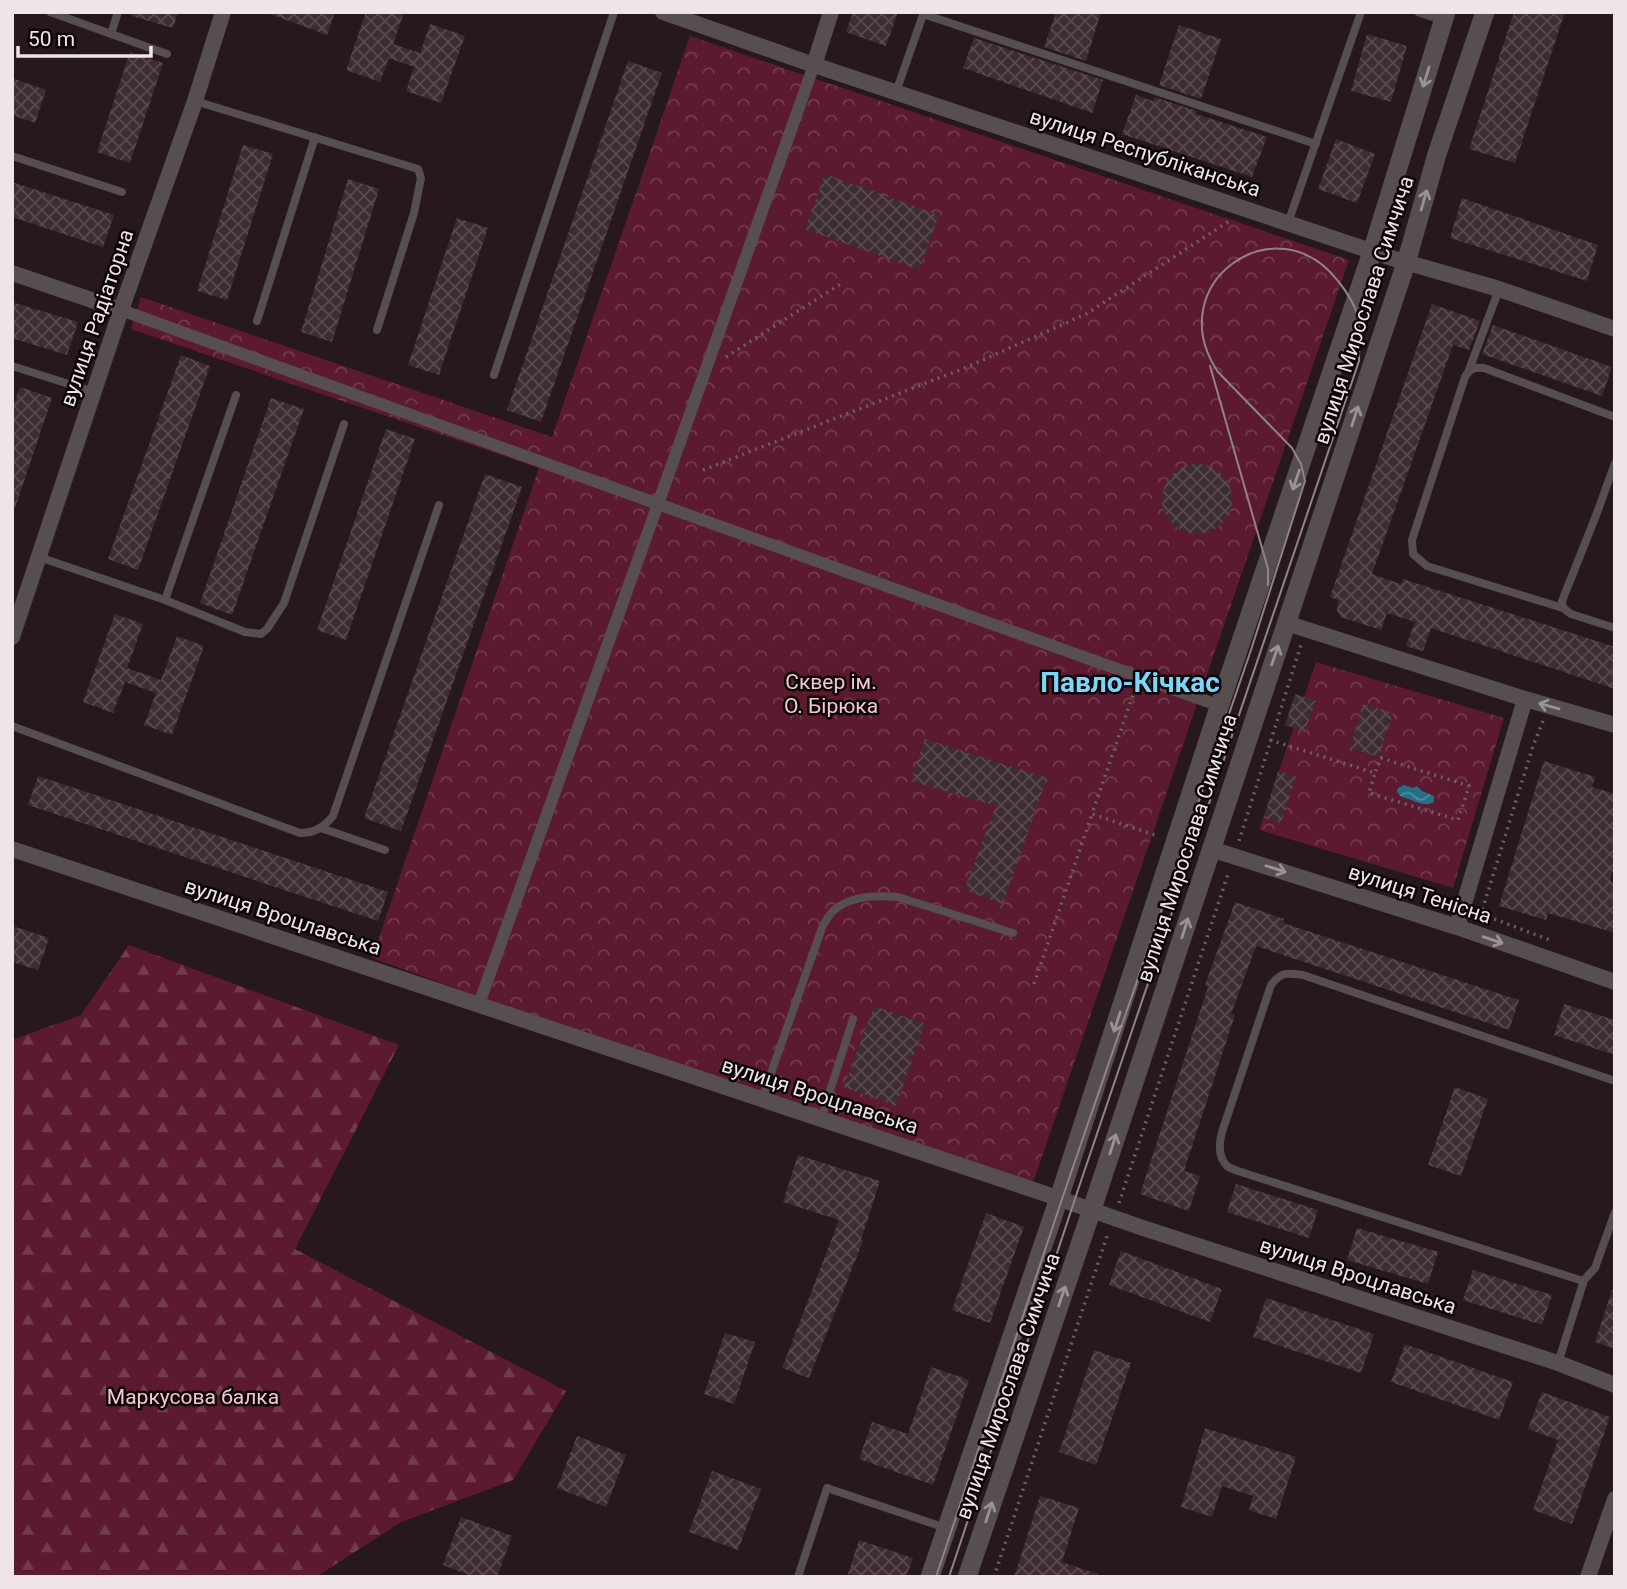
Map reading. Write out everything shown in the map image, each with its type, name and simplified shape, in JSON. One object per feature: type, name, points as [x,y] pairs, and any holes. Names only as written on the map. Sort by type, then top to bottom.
[{"type":"street","name":"вулиця Радіаторна","points":[[12,637],[121,310],[195,101],[222,12]]},
{"type":"street","name":"вулиця Республіканська","points":[[663,12],[1372,252],[1499,289],[1615,329]]},
{"type":"street","points":[[479,1004],[831,12]]},
{"type":"street","name":"вулиця Мирослава Симчича","points":[[967,1577],[1406,262],[1437,154],[1485,12]]},
{"type":"street","name":"вулиця Мирослава Симчича","points":[[930,1577],[1059,1198],[1222,698],[1372,252],[1445,16]]},
{"type":"street","points":[[12,273],[1209,702]]},
{"type":"street","points":[[1286,623],[1615,725]]},
{"type":"street","points":[[1457,927],[1525,699]]},
{"type":"street","name":"вулиця Вроцлавська","points":[[12,849],[1140,1227],[1558,1363],[1615,1385]]},
{"type":"street","name":"вулиця Тенісна","points":[[1211,849],[1457,927],[1615,982]]},
{"type":"street","points":[[1588,1577],[1614,1503]]},
{"type":"lane","points":[[50,12],[167,54]]},
{"type":"lane","points":[[111,34],[118,12]]},
{"type":"lane","points":[[494,375],[614,12]]},
{"type":"lane","points":[[1288,223],[1361,12]]},
{"type":"lane","points":[[1418,12],[1445,16]]},
{"type":"lane","points":[[896,93],[924,13],[1316,144]]},
{"type":"lane","points":[[195,101],[418,170],[421,178],[414,213],[377,330]]},
{"type":"lane","points":[[257,321],[315,137]]},
{"type":"lane","points":[[12,156],[122,192]]},
{"type":"lane","points":[[1499,289],[1465,377],[1412,540],[1413,554],[1427,566],[1563,608],[1571,614],[1615,628]]},
{"type":"lane","points":[[12,366],[94,393]]},
{"type":"lane","points":[[1469,370],[1484,368],[1615,417]]},
{"type":"lane","points":[[165,600],[236,395]]},
{"type":"lane","points":[[39,557],[165,600],[245,632],[261,634],[284,603],[344,424]]},
{"type":"lane","points":[[1563,608],[1562,601],[1615,463]]},
{"type":"lane","points":[[12,726],[300,833],[321,828],[333,816],[439,505]]},
{"type":"lane","points":[[321,828],[385,850]]},
{"type":"lane","points":[[762,1099],[822,925],[833,911],[845,903],[878,895],[898,897],[1013,933]]},
{"type":"lane","points":[[1584,1280],[1244,1173],[1228,1166],[1221,1156],[1220,1140],[1271,985],[1277,977],[1287,973],[1303,975],[1615,1080]]},
{"type":"lane","points":[[821,1119],[853,1019]]},
{"type":"lane","points":[[1558,1363],[1584,1280],[1595,1268],[1615,1212]]},
{"type":"lane","points":[[798,1577],[827,1488],[946,1528]]},
{"type":"path","points":[[703,470],[967,367],[1086,314],[1248,210]]},
{"type":"path","points":[[705,370],[842,283]]},
{"type":"path","points":[[1034,984],[1139,677]]},
{"type":"path","points":[[1481,914],[1543,721]]},
{"type":"path","points":[[1270,740],[1375,773]]},
{"type":"path","points":[[1381,758],[1469,786],[1458,820],[1369,793],[1375,773],[1381,758]]},
{"type":"path","points":[[1091,814],[1163,838]]},
{"type":"green space","name":"Сквер ім. О. Бірюка","points":[[690,36],[1349,260],[1033,1183],[762,1099],[372,958],[539,468],[131,329],[141,297],[552,437]]},
{"type":"green space","points":[[1316,662],[1504,718],[1453,888],[1259,830]]},
{"type":"green space","name":"Маркусова балка","points":[[129,945],[399,1045],[295,1249],[566,1391],[513,1480],[401,1522],[316,1577],[12,1577],[12,1040],[81,1015]]},
{"type":"water","points":[[1404,785],[1413,788],[1417,786],[1434,796],[1434,802],[1421,804],[1400,796],[1398,788]]},
{"type":"building","points":[[132,12],[178,12],[173,28],[132,16]]},
{"type":"building","points":[[270,12],[335,12],[327,35]]},
{"type":"building","points":[[366,12],[404,12],[393,44],[420,53],[430,24],[465,36],[441,103],[406,91],[414,67],[389,58],[380,82],[346,70]]},
{"type":"building","points":[[853,12],[898,12],[886,46],[846,32]]},
{"type":"building","points":[[1056,12],[1101,12],[1086,61],[1044,47]]},
{"type":"building","points":[[1514,12],[1565,12],[1515,163],[1469,149]]},
{"type":"building","points":[[1179,25],[1221,39],[1201,99],[1159,85]]},
{"type":"building","points":[[1367,34],[1407,46],[1391,102],[1351,91]]},
{"type":"building","points":[[974,38],[1103,80],[1092,113],[963,68]]},
{"type":"building","points":[[130,52],[163,63],[130,163],[97,152]]},
{"type":"building","points":[[628,61],[662,73],[541,422],[507,410]]},
{"type":"building","points":[[12,78],[46,90],[35,123],[12,115]]},
{"type":"building","points":[[1136,95],[1153,101],[1154,97],[1267,137],[1252,177],[1122,134]]},
{"type":"building","points":[[1336,139],[1375,154],[1357,203],[1318,189]]},
{"type":"building","points":[[243,145],[273,154],[227,300],[197,291]]},
{"type":"building","points":[[825,174],[939,215],[919,270],[805,229]]},
{"type":"building","points":[[348,179],[379,189],[332,342],[301,332]]},
{"type":"building","points":[[12,182],[114,215],[103,247],[12,217]]},
{"type":"building","points":[[1462,198],[1598,245],[1587,281],[1450,238]]},
{"type":"building","points":[[457,218],[488,228],[439,375],[408,365]]},
{"type":"building","points":[[12,302],[78,322],[67,355],[12,338]]},
{"type":"building","points":[[1432,304],[1480,321],[1469,350],[1453,345],[1372,574],[1401,584],[1403,579],[1615,647],[1615,689],[1431,628],[1423,651],[1406,646],[1415,622],[1387,613],[1381,630],[1341,617],[1337,612],[1338,600],[1330,597]]},
{"type":"building","points":[[1493,325],[1612,367],[1602,396],[1482,354]]},
{"type":"building","points":[[181,355],[210,366],[138,570],[108,559]]},
{"type":"building","points":[[20,387],[52,398],[15,508],[12,508],[12,408]]},
{"type":"building","points":[[271,398],[304,409],[232,615],[200,603]]},
{"type":"building","points":[[386,429],[415,439],[346,640],[317,630]]},
{"type":"building","points":[[1204,464],[1217,470],[1226,479],[1230,485],[1230,513],[1222,524],[1211,532],[1190,534],[1172,524],[1164,513],[1162,492],[1172,474],[1183,466]]},
{"type":"building","points":[[485,474],[522,487],[401,831],[364,818]]},
{"type":"building","points":[[115,614],[143,624],[127,668],[161,680],[177,636],[204,646],[172,735],[144,725],[156,693],[125,682],[113,713],[83,702]]},
{"type":"building","points":[[1295,694],[1316,701],[1305,732],[1285,725]]},
{"type":"building","points":[[1363,704],[1393,713],[1379,757],[1350,748]]},
{"type":"building","points":[[925,739],[1047,778],[1003,904],[964,890],[996,806],[911,781]]},
{"type":"building","points":[[1544,761],[1595,777],[1592,787],[1615,794],[1615,864],[1610,881],[1615,882],[1615,933],[1548,913],[1546,920],[1499,906]]},
{"type":"building","points":[[1278,771],[1296,777],[1281,823],[1264,818]]},
{"type":"building","points":[[38,776],[388,892],[378,921],[28,805]]},
{"type":"building","points":[[1235,902],[1284,919],[1283,923],[1519,1000],[1509,1030],[1256,946],[1231,1014],[1235,1015],[1184,1171],[1200,1176],[1189,1211],[1140,1194],[1208,987],[1205,985]]},
{"type":"building","points":[[12,926],[49,938],[38,970],[12,962]]},
{"type":"building","points":[[1564,1004],[1615,1020],[1615,1055],[1554,1035]]},
{"type":"building","points":[[874,1006],[925,1024],[896,1106],[844,1087]]},
{"type":"building","points":[[1455,1087],[1488,1099],[1461,1176],[1428,1165]]},
{"type":"building","points":[[798,1155],[880,1181],[861,1240],[863,1241],[809,1378],[782,1368],[839,1220],[783,1202]]},
{"type":"building","points":[[1236,1184],[1318,1210],[1309,1238],[1227,1212]]},
{"type":"building","points":[[986,1213],[1024,1227],[990,1323],[952,1310]]},
{"type":"building","points":[[1357,1228],[1438,1252],[1428,1284],[1347,1260]]},
{"type":"building","points":[[1121,1251],[1222,1289],[1210,1322],[1109,1285]]},
{"type":"building","points":[[1473,1270],[1552,1295],[1542,1325],[1463,1300]]},
{"type":"building","points":[[1612,1290],[1615,1290],[1615,1349],[1595,1342]]},
{"type":"building","points":[[1266,1298],[1374,1334],[1361,1373],[1253,1337]]},
{"type":"building","points":[[725,1333],[755,1342],[734,1404],[704,1394]]},
{"type":"building","points":[[1405,1344],[1513,1382],[1499,1420],[1391,1382]]},
{"type":"building","points":[[1094,1350],[1131,1363],[1096,1465],[1059,1452]]},
{"type":"building","points":[[931,1367],[969,1380],[933,1485],[859,1459],[872,1422],[908,1434]]},
{"type":"building","points":[[1542,1392],[1610,1417],[1572,1524],[1533,1510],[1558,1440],[1528,1429]]},
{"type":"building","points":[[1205,1428],[1296,1457],[1276,1519],[1249,1510],[1253,1496],[1222,1486],[1212,1517],[1181,1507]]},
{"type":"building","points":[[577,1436],[626,1455],[606,1507],[557,1488]]},
{"type":"building","points":[[712,1471],[761,1489],[738,1550],[689,1532]]},
{"type":"building","points":[[1040,1496],[1079,1508],[1062,1562],[1098,1574],[1097,1577],[1014,1577]]},
{"type":"building","points":[[461,1517],[512,1536],[497,1577],[474,1577],[443,1565]]},
{"type":"building","points":[[859,1540],[913,1558],[906,1577],[857,1577],[848,1574]]},
{"type":"tram line","points":[[936,1577],[1062,1199],[1251,650],[1305,481],[1301,464],[1292,448],[1218,372],[1204,340],[1203,309],[1214,283],[1233,264],[1257,251],[1285,249],[1313,258],[1338,281],[1347,294],[1359,323],[1359,361],[949,1577]]},
{"type":"tram line","points":[[1210,366],[1268,569],[1268,585]]},
{"type":"district","name":"Павло-Кічкас","points":[[1130,682]]}]
